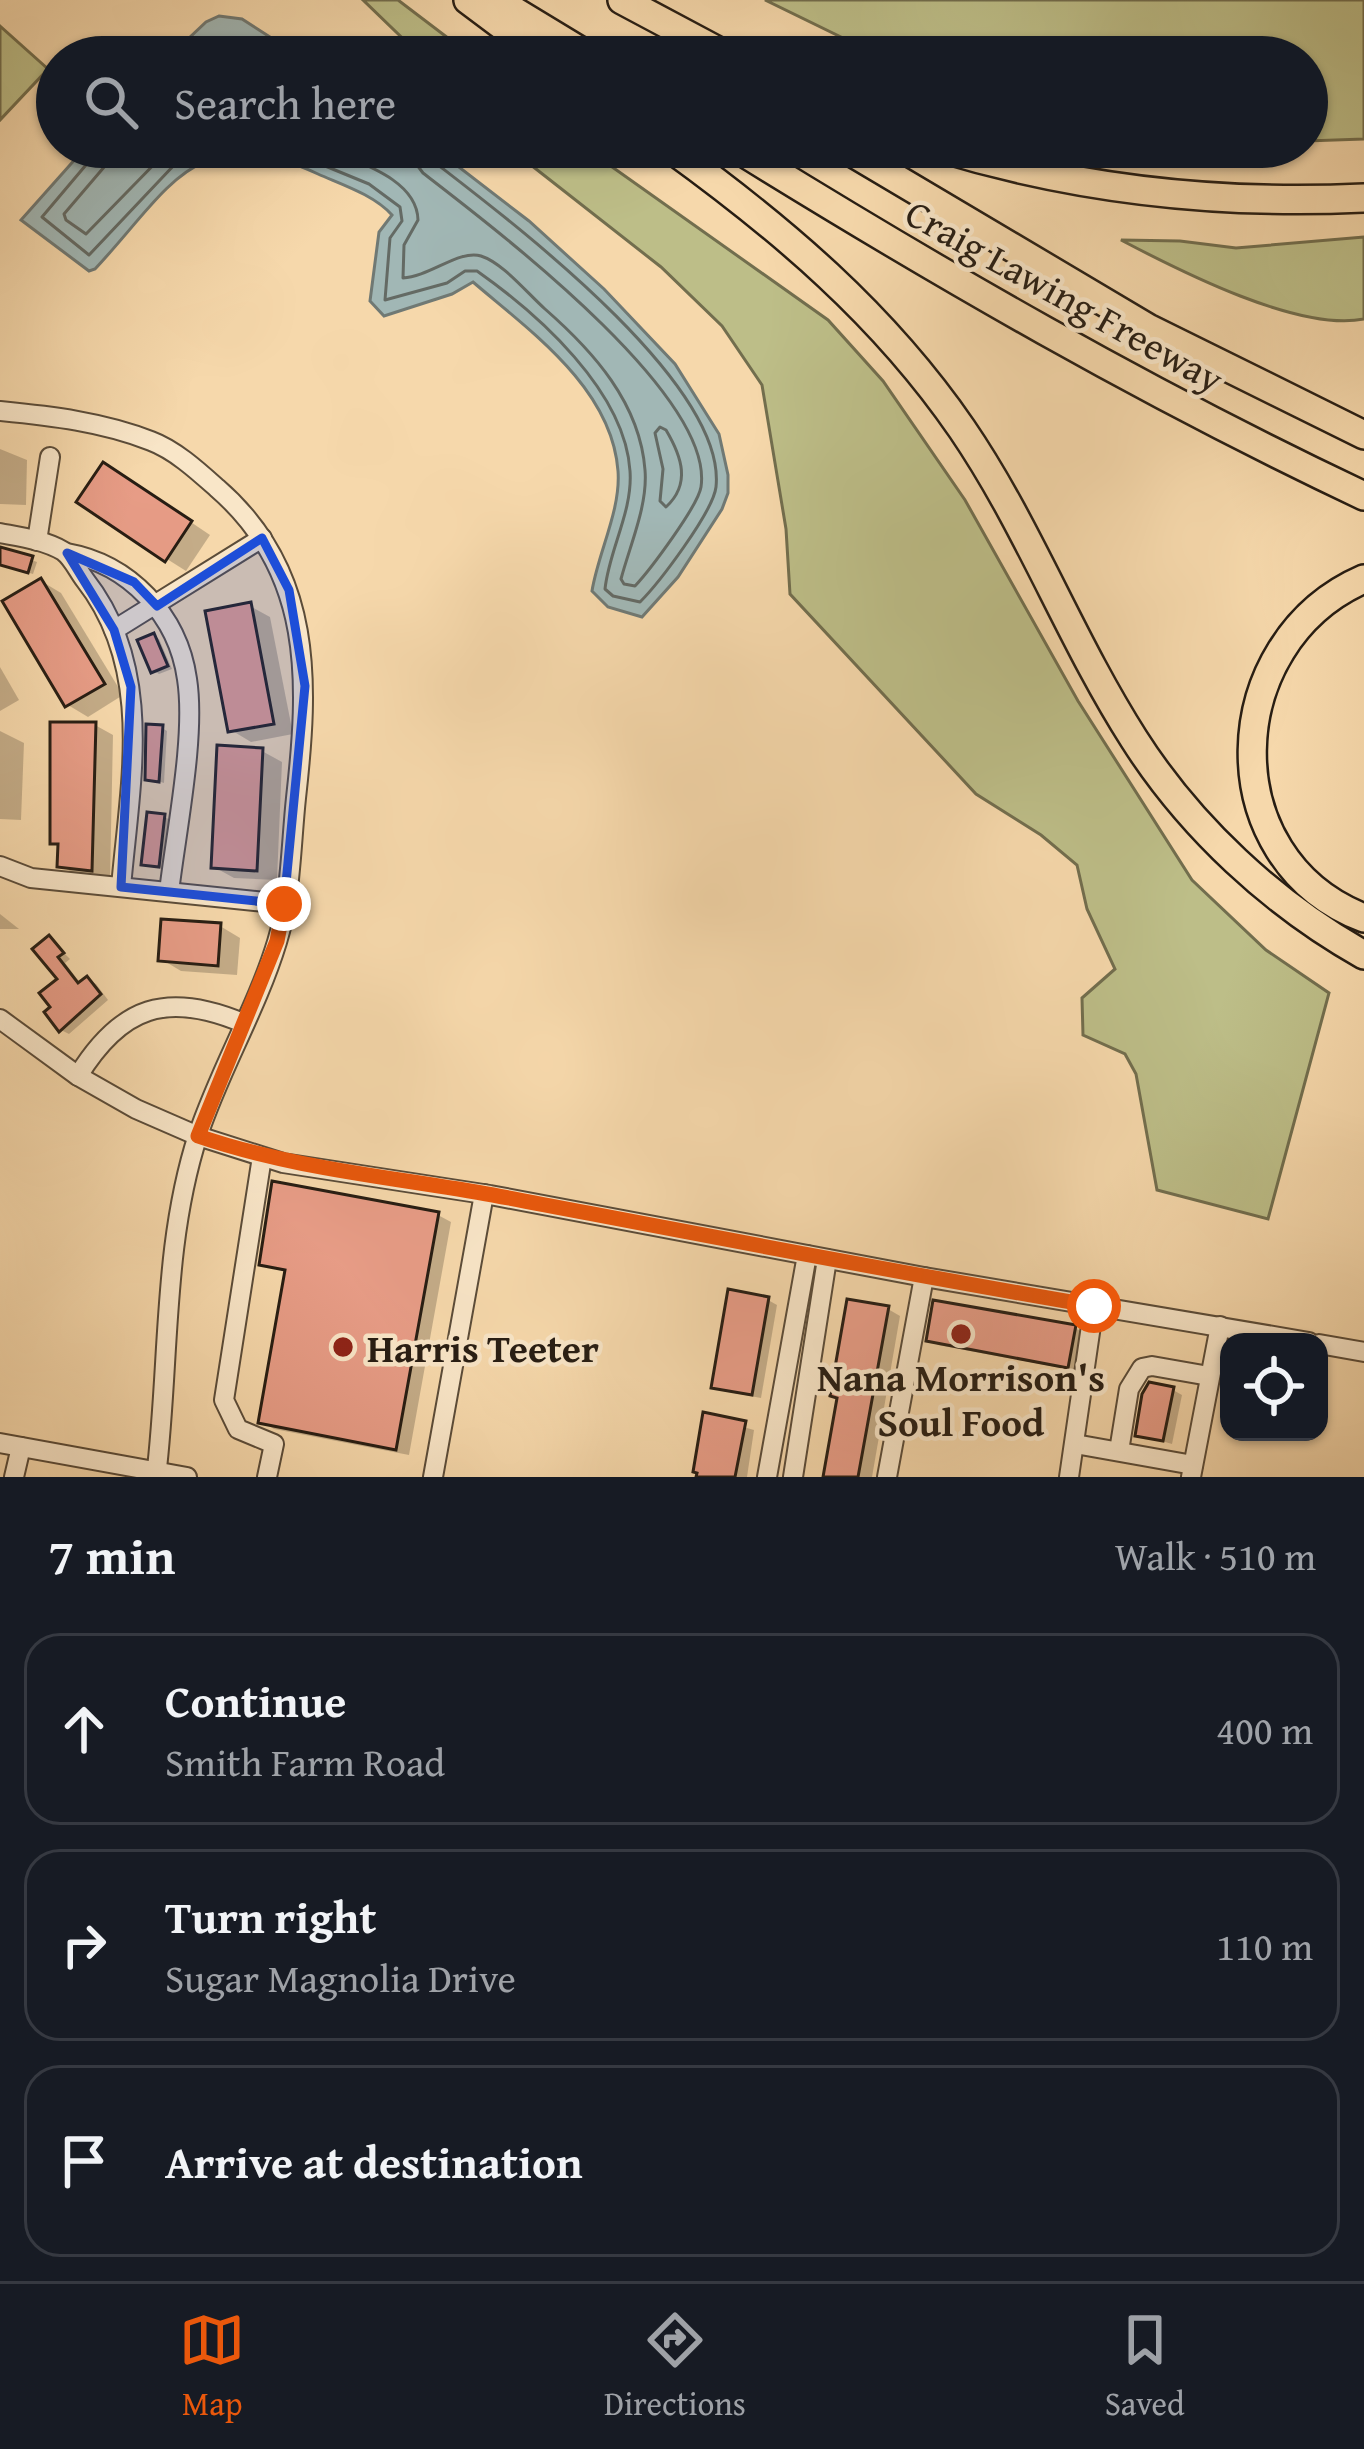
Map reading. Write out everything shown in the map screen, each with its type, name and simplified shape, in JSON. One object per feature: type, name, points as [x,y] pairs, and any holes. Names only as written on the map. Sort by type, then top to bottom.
[{"type":"highway","points":[[468,0],[516,36]]},
{"type":"highway","points":[[496,0],[555,36]]},
{"type":"highway","points":[[604,0],[663,36]]},
{"type":"highway","points":[[622,0],[690,36]]},
{"type":"highway","points":[[696,168],[803,250],[904,353],[991,474],[1108,696],[1180,802],[1289,905],[1364,955]]},
{"type":"highway","name":"Craig Lawing Freeway","points":[[770,168],[1044,333],[1364,496]]},
{"type":"highway","name":"Craig Lawing Freeway","points":[[878,168],[1148,328],[1364,435]]},
{"type":"highway","points":[[1014,168],[1172,196],[1364,198]]},
{"type":"highway","points":[[1364,579],[1310,613],[1275,657],[1258,695],[1250,750],[1259,803],[1281,848],[1314,886],[1364,918]]},
{"type":"street","points":[[0,411],[60,417],[157,442],[232,500],[262,538],[289,590],[301,638],[305,686],[284,904],[277,941],[198,1136],[172,1253],[156,1474]]},
{"type":"street","points":[[37,541],[50,457]]},
{"type":"street","points":[[0,533],[90,557],[134,582],[157,606],[174,636],[187,677],[189,721],[169,892]]},
{"type":"street","points":[[114,630],[262,538]]},
{"type":"street","points":[[67,553],[114,630],[131,687],[135,724],[121,887]]},
{"type":"street","points":[[0,866],[31,878],[284,904]]},
{"type":"street","points":[[78,1076],[109,1034],[149,1010],[181,1005],[243,1023]]},
{"type":"street","points":[[0,1019],[78,1076],[136,1109],[262,1157],[1259,1333]]},
{"type":"street","points":[[262,1157],[224,1400],[238,1429],[274,1444],[267,1477]]},
{"type":"street","points":[[433,1477],[484,1194]]},
{"type":"street","points":[[767,1477],[817,1257]]},
{"type":"street","points":[[793,1477],[817,1257]]},
{"type":"street","points":[[887,1477],[924,1277]]},
{"type":"street","points":[[1069,1477],[1094,1306]]},
{"type":"street","points":[[1075,1444],[1192,1471],[1220,1326]]},
{"type":"street","points":[[1328,1346],[1364,1352]]},
{"type":"street","points":[[1119,1451],[1130,1389],[1142,1369],[1152,1366],[1209,1376]]},
{"type":"street","points":[[0,1443],[187,1477]]},
{"type":"street","points":[[14,1477],[21,1447]]},
{"type":"highlighted area","points":[[262,538],[289,590],[305,686],[284,904],[121,887],[131,687],[114,630],[67,553],[134,582],[157,606]]},
{"type":"green space","points":[[363,0],[398,0],[445,36],[400,36]]},
{"type":"green space","points":[[765,0],[1364,0],[1364,139],[1328,140],[1328,36],[839,36]]},
{"type":"green space","points":[[0,26],[36,58],[36,82],[0,120]]},
{"type":"green space","points":[[535,168],[614,168],[828,320],[883,381],[965,500],[1078,701],[1192,880],[1266,950],[1329,993],[1268,1219],[1157,1190],[1136,1074],[1125,1054],[1083,1035],[1082,998],[1115,969],[1087,909],[1077,865],[1041,835],[976,794],[790,594],[786,529],[762,385],[722,326],[661,267]]},
{"type":"green space","points":[[1364,237],[1364,319],[1337,321],[1240,296],[1121,240],[1236,248]]},
{"type":"water","points":[[219,16],[242,19],[268,36],[191,36]]},
{"type":"water","points":[[67,168],[192,168],[166,189],[89,271],[21,220]]},
{"type":"water","points":[[301,168],[460,168],[529,221],[604,289],[675,364],[719,434],[728,493],[678,577],[642,617],[608,607],[592,591],[616,501],[618,471],[601,413],[585,388],[542,341],[473,282],[452,294],[384,316],[370,301],[379,232],[392,215],[367,196]]},
{"type":"building","points":[[103,462],[192,521],[165,562],[76,502]]},
{"type":"building","points":[[0,547],[33,556],[28,573],[0,565]]},
{"type":"building","points":[[41,578],[105,684],[65,707],[2,601]]},
{"type":"building","points":[[251,602],[274,724],[228,732],[205,611]]},
{"type":"building","points":[[154,633],[168,666],[151,673],[137,640]]},
{"type":"building","points":[[50,722],[96,722],[92,871],[57,867],[58,844],[50,844]]},
{"type":"building","points":[[146,724],[163,725],[159,782],[145,780]]},
{"type":"building","points":[[217,745],[263,748],[257,871],[211,868]]},
{"type":"building","points":[[147,812],[165,814],[159,867],[141,865]]},
{"type":"building","points":[[161,919],[221,923],[218,966],[158,961]]},
{"type":"building","points":[[49,935],[64,953],[58,957],[78,983],[87,976],[101,994],[59,1032],[44,1012],[50,1007],[39,993],[57,979],[32,949]]},
{"type":"building","name":"Harris Teeter","points":[[272,1181],[439,1212],[396,1450],[258,1423],[285,1270],[259,1265]]},
{"type":"building","points":[[728,1289],[769,1297],[752,1395],[711,1388]]},
{"type":"building","points":[[847,1299],[889,1306],[858,1477],[823,1477],[837,1398],[830,1396]]},
{"type":"building","points":[[933,1300],[1076,1325],[1068,1368],[926,1341]]},
{"type":"building","points":[[1149,1382],[1174,1387],[1163,1441],[1135,1436],[1142,1394]]},
{"type":"building","points":[[703,1412],[746,1421],[735,1477],[696,1477],[693,1472]]},
{"type":"place","name":"Nana Morrison's Soul Food","points":[[961,1334]]},
{"type":"place","name":"Harris Teeter","points":[[343,1347]]},
{"type":"route","points":[[284,904],[277,941],[198,1136],[284,1162],[1094,1306]]}]
